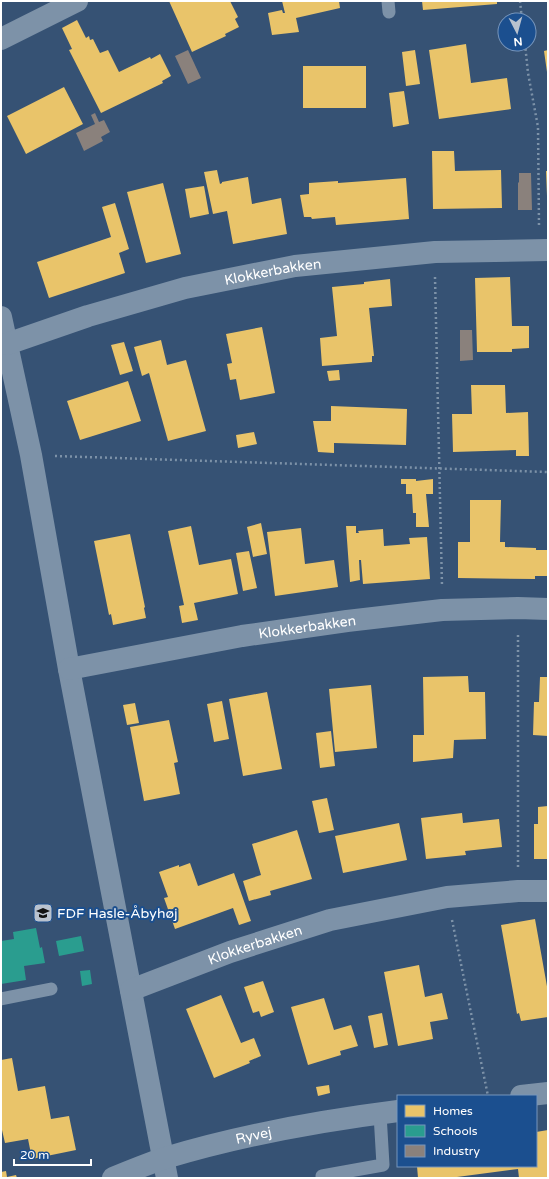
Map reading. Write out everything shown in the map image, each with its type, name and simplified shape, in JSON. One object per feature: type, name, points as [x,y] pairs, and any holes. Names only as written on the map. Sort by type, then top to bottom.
[{"type":"street","points":[[1,39],[77,1]]},
{"type":"street","name":"Klokkerbakken","points":[[7,344],[88,316],[184,288],[295,266],[435,252],[544,250]]},
{"type":"street","points":[[1,317],[32,455],[69,669],[165,1168]]},
{"type":"street","name":"Klokkerbakken","points":[[69,669],[242,636],[347,621],[442,610],[518,608],[548,609]]},
{"type":"street","name":"Klokkerbakken","points":[[131,990],[230,952],[330,920],[447,897],[518,891],[548,891]]},
{"type":"street","points":[[528,1095],[548,1092]]},
{"type":"street","name":"Ryvej","points":[[113,1178],[165,1168],[258,1134],[353,1117],[389,1113]]},
{"type":"lane","points":[[1,999],[51,989]]},
{"type":"lane","points":[[322,1176],[383,1165],[389,1113]]},
{"type":"path","points":[[520,1],[521,12]]},
{"type":"path","points":[[526,52],[528,73],[538,127],[544,250]]},
{"type":"path","points":[[435,252],[442,610]]},
{"type":"path","points":[[32,455],[548,472]]},
{"type":"path","points":[[518,608],[518,891]]},
{"type":"path","points":[[447,897],[488,1095]]},
{"type":"building: Homes","points":[[169,1],[230,1],[238,17],[235,19],[239,27],[225,34],[226,36],[192,52]]},
{"type":"building: Homes","points":[[282,1],[339,1],[340,8],[296,18],[299,32],[272,35],[268,13],[282,10],[283,13],[285,13]]},
{"type":"building: Homes","points":[[422,1],[497,1],[497,4],[423,10]]},
{"type":"building: Homes","points":[[77,20],[86,38],[89,36],[90,40],[93,39],[100,53],[108,50],[119,72],[150,57],[151,59],[160,54],[171,76],[162,81],[163,83],[101,113],[69,50],[72,49],[62,28]]},
{"type":"building: Homes","points":[[466,44],[471,83],[507,78],[511,109],[439,119],[429,50]]},
{"type":"building: Homes","points":[[415,50],[420,84],[406,86],[402,52]]},
{"type":"building: Homes","points":[[548,50],[548,72],[547,72],[544,51]]},
{"type":"building: Homes","points":[[303,66],[366,66],[366,108],[303,108]]},
{"type":"building: Homes","points":[[64,87],[83,124],[26,154],[7,116]]},
{"type":"building: Homes","points":[[404,91],[409,124],[393,127],[389,93]]},
{"type":"building: Homes","points":[[432,151],[454,151],[455,171],[501,170],[502,208],[433,209]]},
{"type":"building: Homes","points":[[217,170],[220,184],[222,182],[248,177],[252,204],[281,198],[287,234],[233,244],[227,211],[213,214],[204,172]]},
{"type":"building: Homes","points":[[546,171],[548,171],[548,196],[547,196]]},
{"type":"building: Homes","points":[[406,178],[409,219],[336,225],[335,217],[312,219],[311,217],[304,217],[300,195],[309,194],[309,183],[338,181],[338,183]]},
{"type":"building: Homes","points":[[163,183],[181,254],[146,263],[127,192]]},
{"type":"building: Homes","points":[[204,186],[209,214],[190,218],[185,189]]},
{"type":"building: Homes","points":[[115,203],[129,249],[119,253],[125,273],[49,298],[37,262],[111,237],[102,207]]},
{"type":"building: Homes","points":[[510,277],[512,326],[529,326],[529,348],[512,349],[512,352],[477,352],[475,278]]},
{"type":"building: Homes","points":[[390,279],[392,306],[369,308],[374,356],[372,356],[372,362],[322,366],[320,338],[337,336],[332,287],[364,284],[364,282]]},
{"type":"building: Homes","points":[[262,327],[275,393],[240,400],[236,379],[230,380],[227,364],[232,363],[226,334]]},
{"type":"building: Homes","points":[[161,340],[167,365],[186,360],[206,431],[168,441],[149,373],[142,376],[134,347]]},
{"type":"building: Homes","points":[[124,342],[133,371],[120,375],[111,345]]},
{"type":"building: Homes","points":[[339,370],[340,380],[329,381],[327,371]]},
{"type":"building: Homes","points":[[128,381],[141,421],[80,440],[67,401]]},
{"type":"building: Homes","points":[[471,385],[505,385],[506,413],[528,412],[529,456],[516,456],[516,450],[453,452],[452,414],[472,414]]},
{"type":"building: Homes","points":[[331,406],[407,409],[406,445],[334,443],[334,453],[318,452],[313,421],[331,421]]},
{"type":"building: Homes","points":[[254,432],[257,444],[238,448],[236,435]]},
{"type":"building: Homes","points":[[401,479],[416,479],[416,481],[433,479],[433,494],[426,494],[429,527],[416,527],[416,513],[413,513],[412,494],[406,494],[406,484],[401,484]]},
{"type":"building: Homes","points":[[470,500],[501,500],[500,542],[505,542],[505,547],[548,550],[548,576],[535,576],[535,579],[458,578],[458,542],[470,542]]},
{"type":"building: Homes","points":[[261,523],[267,554],[253,557],[247,527]]},
{"type":"building: Homes","points":[[191,526],[199,565],[231,559],[238,594],[194,603],[198,620],[182,623],[179,606],[184,605],[168,531]]},
{"type":"building: Homes","points":[[346,526],[356,526],[356,533],[359,533],[358,531],[383,529],[384,546],[410,544],[409,538],[427,537],[430,579],[363,584],[361,560],[359,560],[360,580],[350,582]]},
{"type":"building: Homes","points":[[301,528],[305,564],[334,560],[338,587],[275,596],[267,532]]},
{"type":"building: Homes","points":[[130,534],[146,618],[113,625],[111,614],[109,615],[94,541]]},
{"type":"building: Homes","points":[[249,551],[257,588],[243,591],[236,553]]},
{"type":"building: Homes","points":[[468,676],[469,692],[485,692],[486,739],[454,740],[453,758],[413,762],[413,735],[424,735],[423,677]]},
{"type":"building: Homes","points":[[540,677],[548,677],[548,736],[533,735],[534,702],[539,702]]},
{"type":"building: Homes","points":[[371,685],[377,748],[335,752],[329,689]]},
{"type":"building: Homes","points":[[267,692],[282,769],[243,776],[229,699]]},
{"type":"building: Homes","points":[[222,701],[229,739],[214,742],[207,704]]},
{"type":"building: Homes","points":[[135,703],[139,723],[127,725],[123,705]]},
{"type":"building: Homes","points":[[169,720],[178,762],[174,763],[180,794],[144,801],[130,727]]},
{"type":"building: Homes","points":[[331,731],[335,766],[320,768],[316,733]]},
{"type":"building: Homes","points":[[327,798],[334,830],[319,833],[312,801]]},
{"type":"building: Homes","points":[[548,806],[548,859],[534,859],[534,824],[538,824],[538,807]]},
{"type":"building: Homes","points":[[462,813],[463,823],[499,819],[502,847],[465,851],[466,855],[426,859],[421,818]]},
{"type":"building: Homes","points":[[399,823],[407,860],[343,873],[335,836]]},
{"type":"building: Homes","points":[[297,830],[312,879],[270,891],[271,895],[249,901],[243,881],[261,875],[252,844]]},
{"type":"building: Homes","points":[[190,863],[198,886],[234,873],[251,921],[239,925],[233,908],[175,929],[164,898],[168,897],[159,872]]},
{"type":"building: Homes","points":[[535,919],[548,992],[548,1017],[521,1021],[519,1013],[517,1014],[501,925]]},
{"type":"building: Homes","points":[[419,965],[425,997],[442,993],[448,1019],[430,1022],[433,1039],[398,1046],[384,972]]},
{"type":"building: Homes","points":[[263,981],[274,1012],[261,1017],[259,1011],[253,1013],[244,987]]},
{"type":"building: Homes","points":[[221,995],[241,1043],[254,1038],[261,1056],[249,1061],[250,1063],[214,1078],[186,1009]]},
{"type":"building: Homes","points":[[324,998],[334,1030],[351,1025],[358,1046],[340,1051],[341,1055],[308,1065],[291,1007]]},
{"type":"building: Homes","points":[[382,1013],[388,1045],[374,1048],[368,1016]]},
{"type":"building: Homes","points":[[12,1058],[18,1091],[45,1086],[51,1119],[69,1116],[76,1150],[32,1159],[28,1139],[5,1143],[1,1130],[1,1060]]},
{"type":"building: Homes","points":[[329,1085],[330,1093],[318,1096],[316,1087]]},
{"type":"building: Homes","points":[[548,1130],[548,1178],[519,1178],[518,1169],[457,1177],[458,1178],[418,1178],[417,1167],[537,1167],[537,1132]]},
{"type":"building: Homes","points":[[6,1171],[7,1177],[16,1175],[17,1178],[1,1178],[1,1172]]},
{"type":"building: Schools","points":[[36,928],[45,963],[24,966],[26,980],[1,984],[1,941],[14,939],[13,932]]},
{"type":"building: Schools","points":[[81,936],[84,951],[59,956],[56,941]]},
{"type":"building: Schools","points":[[90,970],[92,984],[82,986],[80,971]]},
{"type":"building: Industry","points":[[188,50],[201,78],[188,84],[175,56]]},
{"type":"building: Industry","points":[[95,113],[99,122],[104,120],[110,132],[101,137],[103,141],[84,151],[76,133],[95,124],[91,115]]},
{"type":"building: Industry","points":[[519,173],[531,173],[532,210],[518,210]]},
{"type":"building: Industry","points":[[460,330],[472,330],[473,360],[460,361]]},
{"type":"place","name":"FDF Hasle-Åbyhøj","points":[[43,913]]}]
